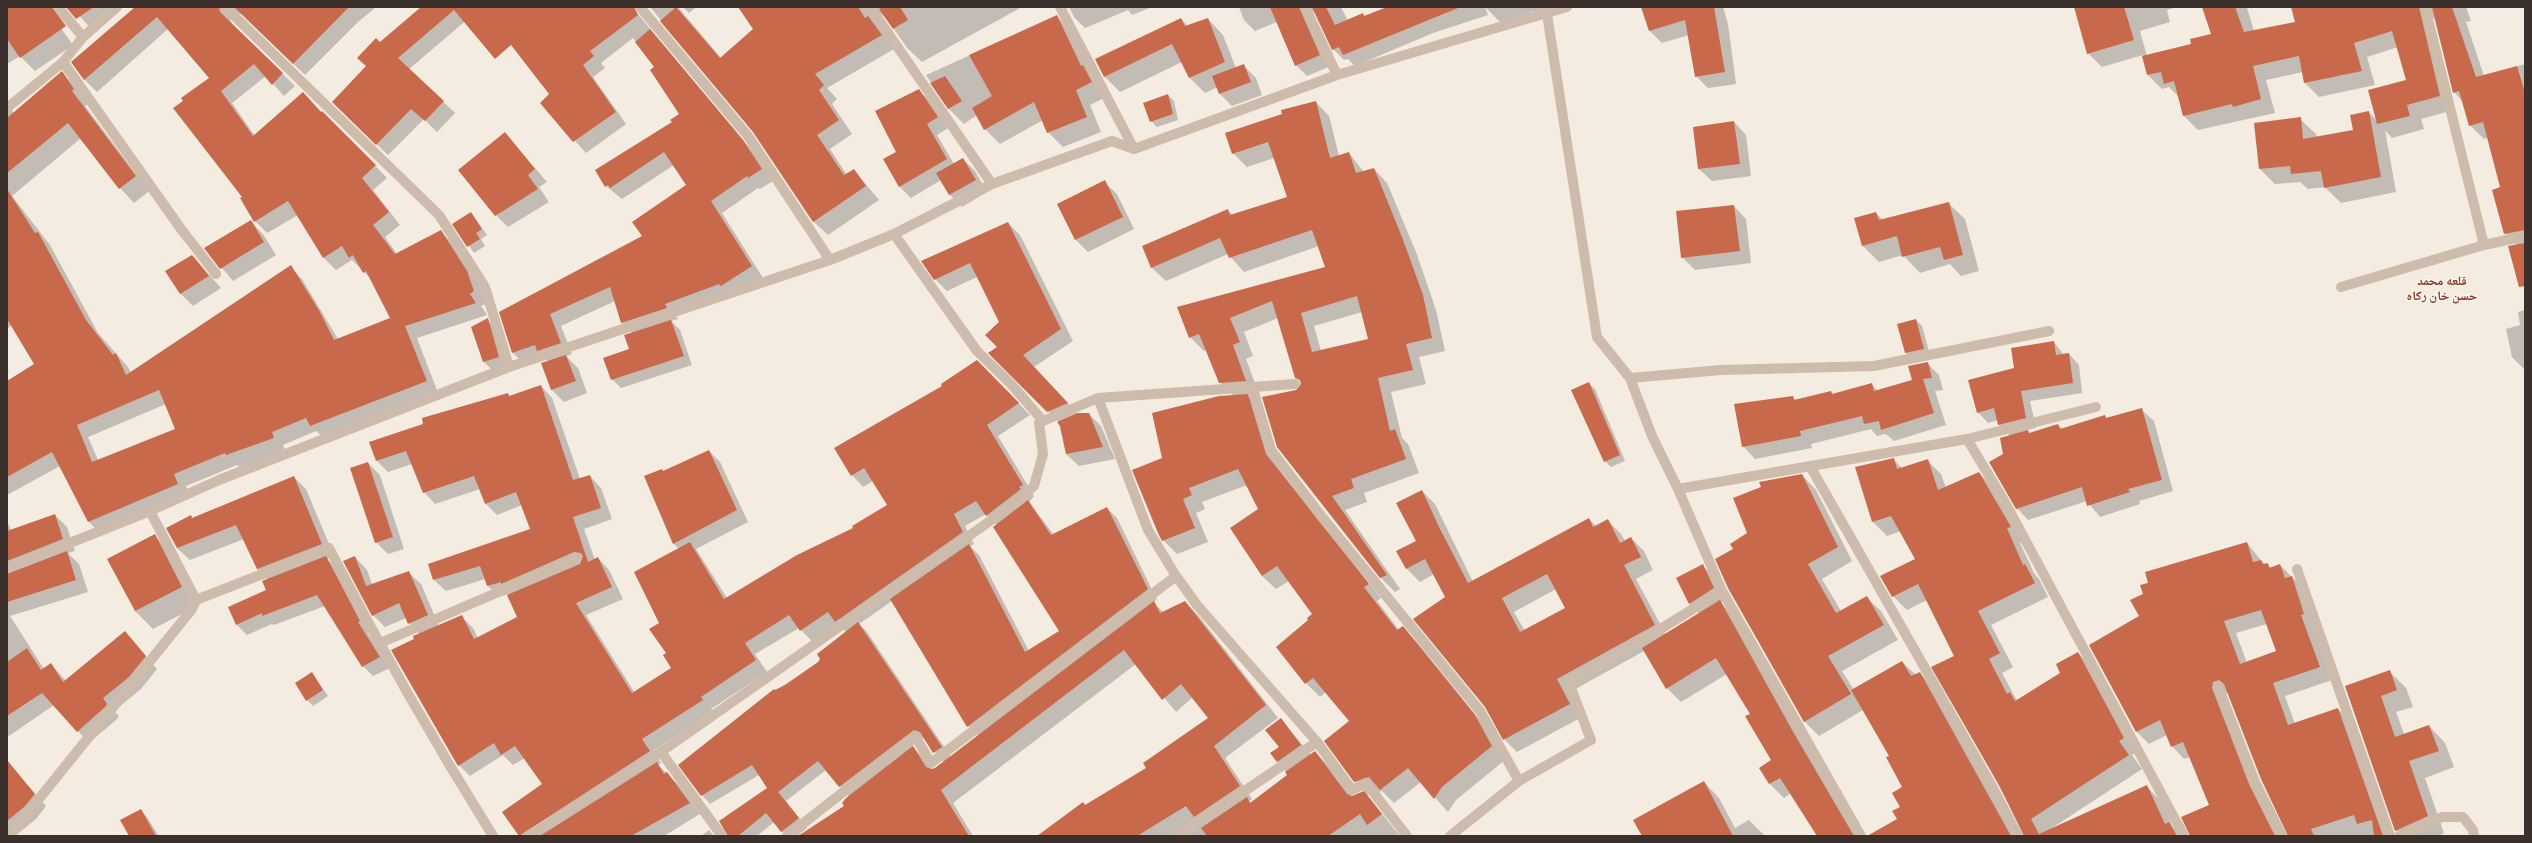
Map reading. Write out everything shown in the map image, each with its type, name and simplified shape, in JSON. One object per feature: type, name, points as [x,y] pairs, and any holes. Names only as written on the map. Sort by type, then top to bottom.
[{"type":"street","points":[[58,7],[83,38]]},
{"type":"street","points":[[7,108],[63,62],[83,38],[117,7]]},
{"type":"street","points":[[226,7],[439,215],[484,287],[509,367]]},
{"type":"street","points":[[640,7],[748,136],[830,260]]},
{"type":"street","points":[[870,7],[992,184]]},
{"type":"street","points":[[1060,7],[1134,149]]},
{"type":"street","points":[[1305,7],[1337,75]]},
{"type":"street","points":[[7,568],[150,511],[219,480],[509,367],[830,260],[894,234],[992,184],[1112,141],[1134,149],[1337,75],[1567,7]]},
{"type":"street","points":[[2425,7],[2484,245]]},
{"type":"street","points":[[1547,14],[1597,337],[1630,378],[1652,436],[1678,488],[1722,591],[1861,836]]},
{"type":"street","points":[[63,62],[181,229],[216,274]]},
{"type":"street","points":[[894,234],[977,351],[1043,421]]},
{"type":"street","points":[[2341,287],[2484,245],[2525,236]]},
{"type":"street","points":[[1630,378],[1721,370],[1874,366],[2049,330]]},
{"type":"street","points":[[528,836],[661,752],[1022,496],[1034,486],[1043,454],[1039,423],[1098,398],[1253,389],[1295,384]]},
{"type":"street","points":[[1253,389],[1271,450],[1322,517],[1480,711],[1519,782]]},
{"type":"street","points":[[1098,398],[1148,530],[1176,576],[1197,605],[1317,742],[1352,790],[1366,783],[1407,836]]},
{"type":"street","points":[[1678,488],[1967,439],[2096,407]]},
{"type":"street","points":[[1967,439],[2009,510],[2184,836]]},
{"type":"street","points":[[1810,466],[1877,588],[1993,788],[2018,836]]},
{"type":"street","points":[[150,511],[196,600]]},
{"type":"street","points":[[9,836],[192,609],[196,600],[329,548],[378,644],[432,738],[493,836]]},
{"type":"street","points":[[378,644],[577,558]]},
{"type":"street","points":[[2297,569],[2390,836]]},
{"type":"street","points":[[794,834],[915,736],[931,763],[1176,576]]},
{"type":"street","points":[[1450,836],[1519,782],[1591,740],[1568,683],[1620,654],[1722,591]]},
{"type":"street","points":[[2218,686],[2255,782],[2282,836]]},
{"type":"street","points":[[1178,836],[1317,742]]},
{"type":"street","points":[[661,752],[722,836]]},
{"type":"street","points":[[2399,836],[2442,817],[2463,817],[2473,830],[2474,836]]},
{"type":"building","points":[[7,7],[52,7],[66,26],[20,58],[7,39]]},
{"type":"building","points":[[66,7],[94,7],[76,19]]},
{"type":"building","points":[[135,7],[219,7],[220,12],[283,73],[272,85],[254,64],[221,91],[253,136],[303,92],[321,112],[322,111],[376,165],[362,178],[389,212],[373,225],[395,254],[441,230],[467,271],[474,291],[470,294],[476,303],[405,326],[427,381],[310,426],[306,418],[272,432],[274,438],[226,455],[225,453],[174,474],[178,484],[88,522],[52,452],[7,477],[7,381],[34,364],[7,319],[7,189],[35,233],[38,232],[86,320],[113,355],[116,353],[126,375],[291,265],[320,312],[334,340],[390,318],[366,271],[363,273],[353,255],[349,258],[342,246],[323,258],[288,201],[254,222],[240,198],[242,197],[173,108],[183,101],[181,98],[209,78],[157,17],[84,80],[71,62]],"holes":[[[159,390],[175,429],[92,462],[77,425]]]},
{"type":"building","points":[[234,7],[349,7],[293,64]]},
{"type":"building","points":[[421,7],[634,7],[638,15],[590,51],[594,56],[583,65],[616,112],[573,142],[540,103],[549,94],[511,45],[495,59],[454,10],[398,58],[444,101],[425,121],[411,109],[376,145],[332,102],[366,66],[357,58],[376,38],[380,42]]},
{"type":"building","points":[[676,7],[720,58],[753,29],[738,7],[858,7],[865,18],[868,16],[882,35],[815,74],[824,85],[819,90],[839,120],[817,135],[844,175],[854,169],[866,186],[813,222],[753,132],[660,21]]},
{"type":"building","points":[[883,7],[900,7],[908,20],[893,29],[879,9]]},
{"type":"building","points":[[1270,7],[1299,7],[1320,55],[1295,66]]},
{"type":"building","points":[[1312,7],[1326,7],[1335,25],[1363,13],[1364,16],[1387,7],[1458,8],[1343,55],[1339,47],[1332,50]]},
{"type":"building","points":[[1641,7],[1714,7],[1725,72],[1695,77],[1685,20],[1649,31]]},
{"type":"building","points":[[2074,7],[2124,7],[2134,40],[2087,54]]},
{"type":"building","points":[[2202,7],[2235,7],[2244,32],[2295,22],[2291,7],[2419,7],[2440,96],[2407,105],[2410,116],[2377,124],[2368,90],[2406,80],[2392,31],[2354,43],[2362,71],[2304,83],[2299,56],[2253,66],[2261,99],[2233,107],[2232,104],[2183,116],[2174,81],[2164,84],[2161,72],[2147,75],[2142,56],[2191,44],[2190,39],[2211,34]]},
{"type":"building","points":[[2432,7],[2452,7],[2476,77],[2517,66],[2525,93],[2525,230],[2504,234],[2492,190],[2500,187],[2483,122],[2469,126],[2459,91],[2453,93]]},
{"type":"building","points":[[1057,15],[1081,66],[1083,65],[1092,82],[1076,90],[1087,117],[1047,133],[1034,102],[984,130],[972,108],[992,96],[969,55]]},
{"type":"building","points":[[1181,18],[1185,26],[1208,18],[1225,62],[1189,78],[1172,44],[1104,77],[1095,59]]},
{"type":"building","points":[[650,29],[743,140],[762,169],[748,178],[747,176],[711,201],[752,266],[721,286],[719,284],[665,304],[667,308],[621,323],[610,287],[550,314],[561,343],[537,351],[535,345],[512,353],[499,312],[642,236],[632,222],[686,185],[664,152],[610,188],[608,185],[605,187],[595,170],[672,122],[670,120],[679,114],[650,70],[654,67],[635,42]]},
{"type":"building","points":[[1244,64],[1251,82],[1219,94],[1212,76]]},
{"type":"building","points":[[62,71],[74,89],[72,91],[136,176],[119,189],[68,123],[7,173],[7,118]]},
{"type":"building","points":[[945,76],[962,101],[948,109],[930,83]]},
{"type":"building","points":[[919,89],[938,117],[927,124],[947,159],[899,187],[883,159],[896,152],[875,111]]},
{"type":"building","points":[[1168,94],[1173,114],[1150,122],[1143,103]]},
{"type":"building","points":[[1316,101],[1330,158],[1349,152],[1356,173],[1374,168],[1402,237],[1423,295],[1432,338],[1406,344],[1413,370],[1378,378],[1390,431],[1395,429],[1406,459],[1351,479],[1354,488],[1332,496],[1387,575],[1380,578],[1277,447],[1262,397],[1296,390],[1301,384],[1300,380],[1295,378],[1272,301],[1230,318],[1240,342],[1233,345],[1246,381],[1219,383],[1199,334],[1189,338],[1177,307],[1325,267],[1312,230],[1229,258],[1220,238],[1151,268],[1142,246],[1228,209],[1230,215],[1287,197],[1268,142],[1232,154],[1225,133],[1282,114],[1281,110]],"holes":[[[1357,296],[1368,339],[1312,352],[1301,313]]]},
{"type":"building","points":[[2369,111],[2381,177],[2324,188],[2321,171],[2291,174],[2290,166],[2259,169],[2254,123],[2301,117],[2303,139],[2353,130],[2350,115]]},
{"type":"building","points":[[1734,121],[1740,164],[1698,169],[1693,127]]},
{"type":"building","points":[[505,132],[535,169],[528,175],[538,189],[495,216],[458,170]]},
{"type":"building","points":[[963,158],[976,180],[949,195],[936,173]]},
{"type":"building","points":[[1105,180],[1123,217],[1075,240],[1057,204]]},
{"type":"building","points":[[1949,202],[1963,255],[1944,260],[1940,247],[1902,257],[1897,236],[1862,246],[1854,218],[1876,212],[1879,220]]},
{"type":"building","points":[[1734,205],[1740,251],[1681,258],[1676,211]]},
{"type":"building","points":[[471,212],[482,229],[476,233],[480,239],[467,247],[452,224]]},
{"type":"building","points":[[251,220],[264,242],[220,269],[204,248]]},
{"type":"building","points":[[1008,222],[1061,329],[1023,355],[1068,403],[1047,412],[988,353],[997,347],[985,335],[999,322],[970,263],[934,280],[921,261]]},
{"type":"building","points":[[2525,243],[2525,286],[2519,287],[2508,246]]},
{"type":"building","points":[[192,255],[209,276],[180,294],[165,271]]},
{"type":"building","points":[[488,318],[499,357],[483,362],[471,327]]},
{"type":"building","points":[[1916,319],[1924,349],[1905,353],[1897,324]]},
{"type":"building","points":[[671,320],[684,356],[611,380],[603,358],[629,349],[624,335]]},
{"type":"building","points":[[2054,341],[2056,355],[2069,353],[2073,383],[2021,391],[2026,418],[1998,425],[1994,408],[1977,413],[1968,380],[2014,368],[2011,348]]},
{"type":"building","points":[[566,355],[576,381],[551,390],[541,363]]},
{"type":"building","points":[[977,360],[1019,403],[987,425],[1023,485],[1019,487],[1021,489],[986,516],[976,501],[954,514],[963,532],[835,622],[828,612],[800,631],[789,615],[745,643],[756,660],[701,697],[703,700],[642,739],[650,751],[519,836],[502,812],[542,784],[515,746],[501,755],[494,743],[458,766],[391,650],[414,639],[413,636],[462,615],[474,639],[517,617],[507,595],[580,564],[583,556],[581,553],[574,552],[501,584],[501,582],[487,586],[480,566],[433,580],[428,564],[530,529],[516,492],[485,504],[474,476],[423,493],[406,451],[376,461],[369,442],[423,424],[422,418],[508,393],[509,396],[541,385],[573,480],[590,475],[601,508],[573,517],[588,562],[598,557],[612,587],[576,603],[632,693],[671,668],[663,655],[666,653],[649,629],[659,623],[634,572],[690,542],[724,599],[797,555],[853,528],[852,526],[887,505],[864,468],[851,476],[834,448],[942,386],[941,384]]},
{"type":"building","points":[[1928,362],[1932,378],[1923,379],[1934,413],[1881,430],[1879,421],[1864,424],[1862,416],[1800,431],[1801,436],[1742,447],[1734,404],[1793,396],[1794,400],[1831,391],[1832,394],[1872,383],[1874,391],[1912,380],[1908,366]]},
{"type":"building","points":[[1589,382],[1620,455],[1604,462],[1571,390]]},
{"type":"building","points":[[1248,394],[1266,454],[1369,584],[1364,587],[1397,630],[1403,626],[1475,715],[1492,746],[1442,787],[1434,799],[1408,768],[1380,790],[1369,777],[1354,782],[1324,741],[1349,721],[1313,678],[1305,684],[1276,647],[1308,620],[1307,618],[1312,614],[1277,566],[1262,576],[1230,528],[1258,509],[1238,469],[1189,488],[1192,495],[1183,499],[1195,528],[1162,541],[1158,533],[1132,470],[1162,458],[1152,413],[1219,396]]},
{"type":"building","points":[[2142,408],[2162,480],[2128,489],[2130,492],[2087,506],[2082,487],[2016,509],[1989,462],[2003,454],[2000,438],[2028,430],[2029,433],[2058,424],[2060,429],[2105,415],[2106,418]]},
{"type":"building","points":[[1078,413],[1089,413],[1103,447],[1066,454],[1060,426],[1057,422]]},
{"type":"building","points":[[709,450],[737,510],[673,544],[644,476],[662,469],[663,471]]},
{"type":"building","points":[[1894,458],[1897,469],[1928,459],[1938,490],[1979,472],[2011,527],[2007,528],[2023,565],[2025,564],[2035,583],[1978,611],[2000,653],[1989,659],[2007,694],[2010,692],[2015,701],[2060,673],[2056,664],[2078,652],[2124,738],[2119,741],[2129,755],[2031,819],[2039,834],[2147,785],[2165,824],[2169,822],[2177,836],[2024,836],[1999,785],[1931,667],[1954,656],[1918,584],[1892,597],[1880,576],[1915,559],[1891,516],[1872,522],[1855,467]]},
{"type":"building","points":[[368,462],[393,537],[375,543],[350,468]]},
{"type":"building","points":[[1802,474],[1838,547],[1808,564],[1836,613],[1867,596],[1884,625],[1828,656],[1851,694],[1804,722],[1728,588],[1715,559],[1733,549],[1730,544],[1747,533],[1733,498],[1761,487],[1759,482]]},
{"type":"building","points":[[294,476],[322,544],[257,569],[236,525],[177,548],[166,528],[191,515],[192,518]]},
{"type":"building","points":[[1422,490],[1468,583],[1589,518],[1593,527],[1608,519],[1620,543],[1631,537],[1641,557],[1624,565],[1655,625],[1557,679],[1570,704],[1503,740],[1485,707],[1413,619],[1445,597],[1425,559],[1406,569],[1396,551],[1416,541],[1396,503]],"holes":[[[1547,574],[1565,608],[1520,632],[1502,598]]]},
{"type":"building","points":[[1028,500],[1051,535],[1107,507],[1148,589],[967,727],[890,599],[969,544],[1025,652],[1059,631],[993,527]]},
{"type":"building","points":[[55,514],[63,539],[7,561],[7,531]]},
{"type":"building","points":[[155,534],[182,587],[135,611],[107,559]]},
{"type":"building","points":[[2247,542],[2253,562],[2261,560],[2263,564],[2268,563],[2269,568],[2280,564],[2285,578],[2292,576],[2304,614],[2301,615],[2320,667],[2273,683],[2288,725],[2338,708],[2383,836],[2374,836],[2372,820],[2357,824],[2354,815],[2311,829],[2314,836],[2288,836],[2261,779],[2224,684],[2219,680],[2213,682],[2212,688],[2249,784],[2275,836],[2190,836],[2181,817],[2209,805],[2183,742],[2171,747],[2160,720],[2136,732],[2089,645],[2139,616],[2130,600],[2143,594],[2140,585],[2148,583],[2145,572]],"holes":[[[2261,610],[2276,651],[2240,664],[2224,621]]]},
{"type":"building","points":[[67,551],[76,580],[7,602],[7,574]]},
{"type":"building","points":[[326,556],[360,621],[358,622],[380,657],[362,667],[317,595],[262,616],[262,613],[236,625],[228,607],[266,590],[262,581]]},
{"type":"building","points":[[355,556],[366,586],[409,571],[428,615],[408,624],[399,603],[372,616],[343,561]]},
{"type":"building","points":[[1703,564],[1714,588],[1689,604],[1676,578]]},
{"type":"building","points":[[1720,600],[1792,730],[1854,836],[1817,836],[1780,778],[1769,784],[1759,768],[1771,760],[1745,716],[1750,714],[1716,658],[1666,689],[1642,648]]},
{"type":"building","points":[[1154,601],[1160,613],[1185,601],[1266,705],[1214,746],[1240,786],[1194,817],[1186,806],[1137,836],[1037,836],[1083,802],[1085,805],[1146,768],[1143,763],[1208,718],[1181,684],[1162,700],[1124,650],[941,790],[969,836],[798,836],[844,806],[842,803],[846,798],[913,746],[926,767],[931,769],[935,768]]},
{"type":"building","points":[[858,622],[942,747],[933,753],[920,732],[914,730],[839,787],[818,761],[778,792],[799,818],[781,832],[766,813],[738,836],[728,836],[719,821],[767,788],[752,765],[701,796],[678,765],[774,689],[775,690],[785,685],[818,662],[820,659],[817,654]]},
{"type":"building","points":[[125,631],[146,656],[129,677],[103,698],[107,704],[105,707],[77,732],[42,693],[7,716],[7,662],[27,648],[41,670],[51,663],[63,682]]},
{"type":"building","points":[[1902,661],[1911,676],[1920,672],[2011,836],[1867,836],[1897,819],[1892,811],[1900,807],[1892,793],[1902,787],[1886,757],[1889,756],[1851,690]]},
{"type":"building","points":[[2390,670],[2397,690],[2381,696],[2395,737],[2429,725],[2439,751],[2409,761],[2428,816],[2395,831],[2345,686]]},
{"type":"building","points":[[312,672],[323,690],[306,701],[295,683]]},
{"type":"building","points":[[1281,718],[1301,745],[1277,762],[1270,753],[1279,747],[1265,730]]},
{"type":"building","points":[[1315,751],[1347,794],[1352,796],[1364,791],[1382,814],[1367,825],[1360,814],[1328,836],[1207,836],[1201,828],[1247,797],[1250,803],[1287,775],[1285,772]]},
{"type":"building","points":[[7,760],[35,794],[24,807],[7,821]]},
{"type":"building","points":[[657,762],[664,774],[667,772],[690,803],[631,836],[540,836]]},
{"type":"building","points":[[1704,781],[1733,836],[1642,836],[1633,820]]},
{"type":"building","points":[[141,809],[156,836],[129,836],[120,820]]},
{"type":"district","name":"قلعه محمد حسن خان رکاه","points":[[2442,290]]}]
